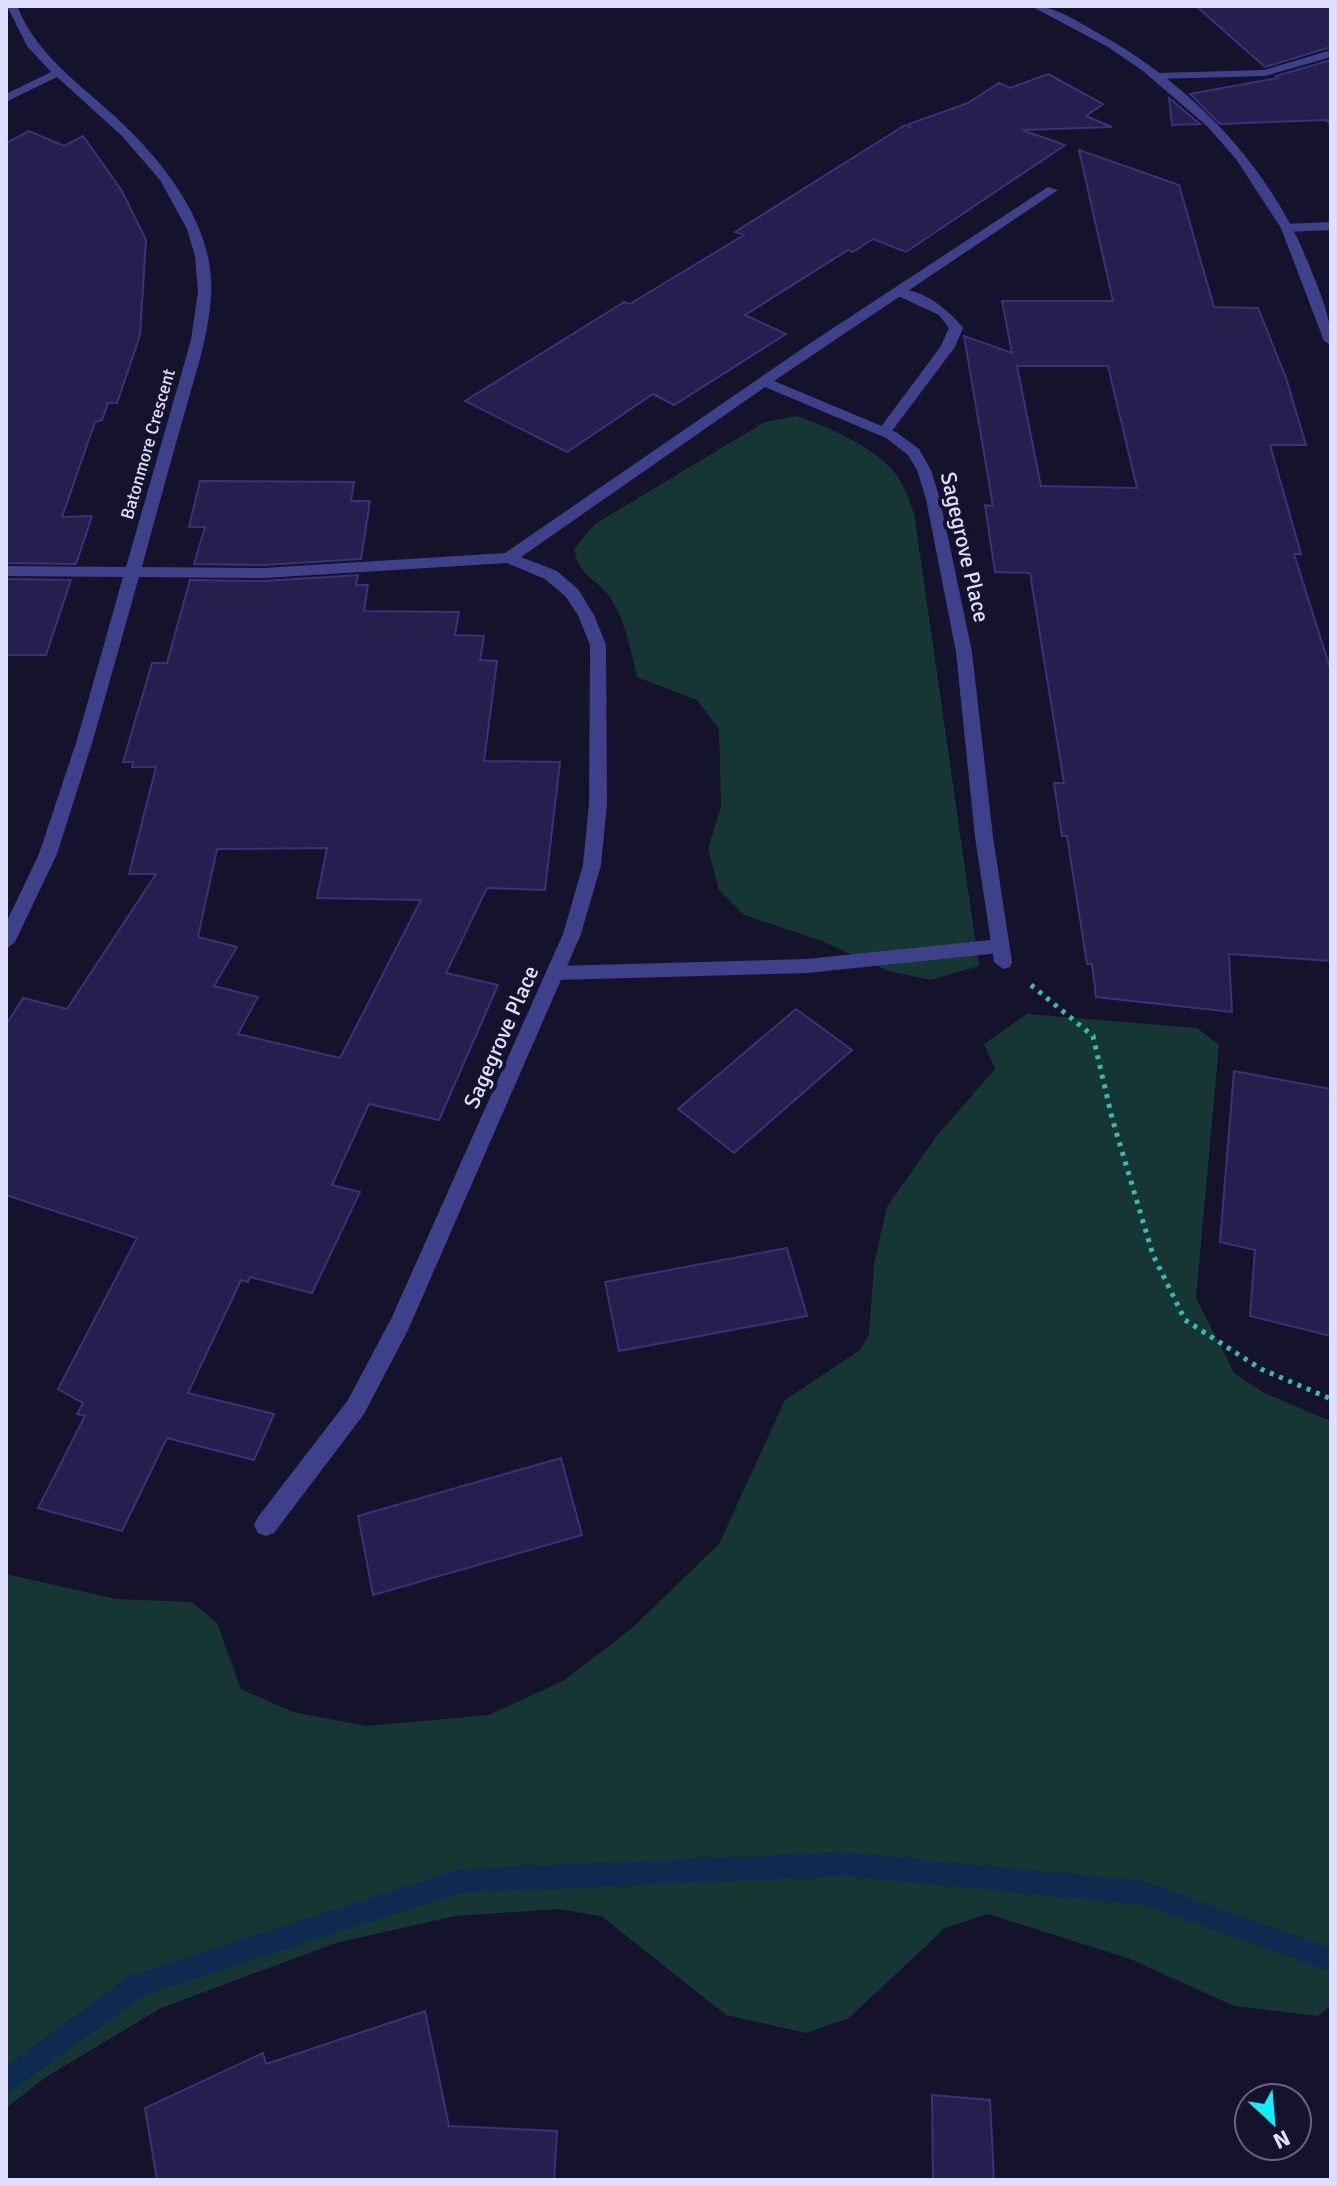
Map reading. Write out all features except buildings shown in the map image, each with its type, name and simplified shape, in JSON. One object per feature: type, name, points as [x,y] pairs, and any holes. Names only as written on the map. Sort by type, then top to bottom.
[{"type":"street","name":"Batonmore Crescent","points":[[6,942],[48,854],[85,740],[130,571],[198,340],[205,285],[196,237],[177,195],[130,139],[30,47],[12,6]]},
{"type":"street","points":[[1036,6],[1102,40],[1157,76],[1218,128],[1250,165],[1286,228],[1331,341]]},
{"type":"street","points":[[1157,76],[1265,73],[1331,53]]},
{"type":"street","points":[[6,99],[59,72]]},
{"type":"street","points":[[509,558],[764,382],[1052,190]]},
{"type":"street","points":[[1286,228],[1331,226]]},
{"type":"street","points":[[884,432],[948,347],[956,328],[944,312],[901,292]]},
{"type":"street","name":"Sagegrove Place","points":[[764,382],[884,432],[914,452],[924,470],[933,499],[964,652],[984,837],[1002,954]]},
{"type":"street","name":"Sagegrove Place","points":[[6,571],[264,573],[509,558],[551,575],[572,593],[586,615],[598,645],[598,804],[592,865],[572,934],[400,1323],[364,1393],[266,1525]]},
{"type":"street","points":[[556,973],[807,966],[1002,954]]},
{"type":"path","points":[[1002,954],[1093,1036],[1112,1118],[1153,1255],[1185,1320],[1261,1369],[1331,1399]]},
{"type":"green space","points":[[796,416],[849,438],[876,455],[901,482],[914,513],[979,966],[930,980],[889,971],[819,940],[744,915],[719,890],[708,849],[721,806],[719,729],[697,700],[637,677],[621,617],[605,591],[585,573],[574,549],[595,524],[765,422]]},
{"type":"green space","points":[[1027,1014],[1197,1028],[1219,1045],[1196,1298],[1234,1373],[1264,1393],[1331,1421],[1331,2005],[1318,2016],[1234,2006],[1130,1959],[988,1914],[945,1928],[849,2018],[806,2033],[726,2015],[601,1916],[558,1909],[455,1916],[336,1943],[161,2008],[46,2077],[6,2108],[6,1574],[116,1599],[192,1602],[217,1623],[241,1689],[293,1712],[366,1726],[489,1715],[563,1681],[631,1629],[719,1544],[785,1400],[860,1350],[869,1335],[874,1265],[887,1207],[936,1137],[995,1069],[984,1044]]},
{"type":"waterway","points":[[6,2082],[138,1985],[460,1881],[844,1864],[1143,1893],[1331,1960]]}]
